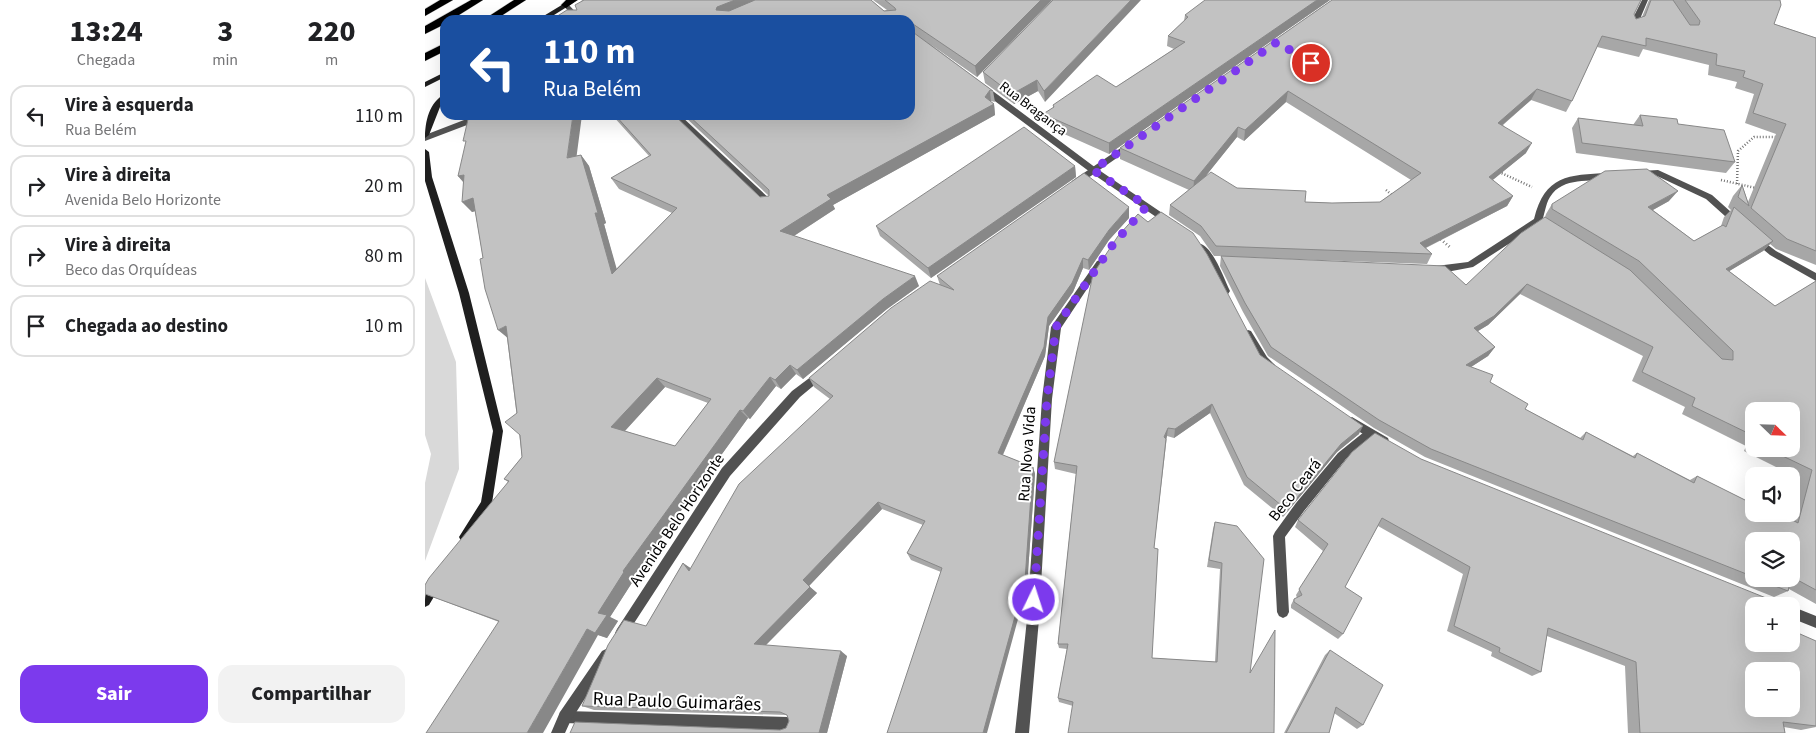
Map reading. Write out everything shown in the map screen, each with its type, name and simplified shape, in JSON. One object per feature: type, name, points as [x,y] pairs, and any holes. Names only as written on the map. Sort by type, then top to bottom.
[{"type":"highway","points":[[425,14],[448,0]]},
{"type":"highway","points":[[452,15],[478,0]]},
{"type":"highway","points":[[496,15],[521,0]]},
{"type":"highway","points":[[425,31],[440,22]]},
{"type":"highway","points":[[425,58],[440,49]]},
{"type":"main road","points":[[549,15],[571,2]]},
{"type":"main road","points":[[425,85],[440,77]]},
{"type":"main road","points":[[425,136],[436,106],[440,102]]},
{"type":"main road","points":[[425,152],[428,177],[464,293],[498,431],[486,503],[461,544]]},
{"type":"main road","points":[[425,601],[440,576]]},
{"type":"street","points":[[1633,26],[1645,0]]},
{"type":"street","points":[[571,2],[577,15]]},
{"type":"street","name":"Rua Bragança","points":[[984,76],[977,83],[1143,210],[1175,226]]},
{"type":"street","points":[[425,136],[471,120]]},
{"type":"street","points":[[680,120],[770,204]]},
{"type":"street","points":[[1069,187],[1141,137]]},
{"type":"street","points":[[1629,175],[1658,173],[1709,198],[1773,253],[1816,277]]},
{"type":"street","points":[[1425,270],[1442,270],[1470,265],[1542,223],[1541,204],[1547,193],[1569,178],[1619,175]]},
{"type":"street","points":[[1196,240],[1216,261],[1228,297]]},
{"type":"street","name":"Rua Nova Vida","points":[[1022,733],[1033,619],[1047,399],[1056,327],[1109,251]]},
{"type":"street","points":[[1241,322],[1263,360],[1278,370]]},
{"type":"street","name":"Avenida Belo Horizonte","points":[[558,733],[565,717],[726,472],[796,394],[826,368]]},
{"type":"street","points":[[1345,417],[1395,447]]},
{"type":"street","name":"Beco Ceará","points":[[1283,612],[1279,536],[1299,507],[1342,456],[1369,433]]},
{"type":"street","points":[[1800,616],[1816,622]]},
{"type":"street","name":"Rua Paulo Guimarães","points":[[565,717],[788,724]]},
{"type":"path","points":[[1737,184],[1738,151],[1754,137],[1781,137]]},
{"type":"path","points":[[1495,171],[1547,193]]},
{"type":"path","points":[[1719,180],[1762,190]]},
{"type":"path","points":[[1386,190],[1400,203]]},
{"type":"path","points":[[1435,234],[1470,265]]},
{"type":"shaded area","points":[[425,278],[456,362],[459,469],[425,561],[425,483],[431,454],[425,435]]},
{"type":"building","points":[[584,0],[735,0],[717,7],[716,10],[729,11],[755,0],[871,0],[884,11],[896,10],[885,0],[1041,0],[975,66],[915,25],[915,15],[559,15],[567,10],[577,10],[575,5]]},
{"type":"building","points":[[1053,0],[1131,0],[1044,91],[1037,80],[1012,94],[983,72]]},
{"type":"building","points":[[1205,0],[1317,0],[1109,143],[1043,114],[1097,75],[1116,87],[1185,42],[1168,36],[1188,17],[1185,15]]},
{"type":"building","points":[[1332,0],[1641,0],[1634,14],[1636,19],[1645,16],[1651,0],[1673,0],[1690,25],[1699,25],[1700,21],[1685,0],[1780,0],[1781,5],[1774,24],[1816,38],[1816,251],[1787,239],[1751,208],[1786,124],[1753,113],[1763,84],[1743,77],[1745,71],[1716,65],[1717,54],[1646,38],[1646,46],[1602,36],[1572,101],[1537,89],[1498,123],[1532,143],[1489,177],[1513,196],[1420,243],[1432,254],[1216,246],[1201,226],[1170,205],[1211,172],[1237,188],[1306,191],[1305,202],[1332,203],[1380,202],[1421,173],[1288,91],[1245,130],[1238,127],[1194,181],[1120,148]]},
{"type":"building","points":[[915,34],[993,91],[990,90],[985,97],[994,104],[827,195],[831,199],[780,231],[915,276],[883,299],[797,370],[790,365],[775,380],[770,377],[743,411],[740,410],[623,571],[598,613],[607,615],[595,633],[587,629],[527,733],[426,733],[499,621],[425,594],[425,585],[509,481],[504,479],[522,457],[520,435],[505,422],[517,413],[506,326],[498,330],[485,289],[480,259],[483,258],[473,198],[462,202],[464,175],[458,176],[466,141],[463,141],[468,120],[572,120],[567,158],[581,155],[598,213],[595,213],[612,274],[677,208],[611,178],[651,155],[620,120],[679,120],[760,197],[769,196],[769,190],[693,120],[915,120]],"holes":[[[657,378],[711,399],[675,446],[611,427]]]},
{"type":"building","points":[[1640,115],[1677,119],[1678,124],[1724,130],[1735,162],[1582,143],[1578,118],[1643,126]]},
{"type":"building","points":[[1024,127],[1075,166],[928,268],[876,226]]},
{"type":"building","points":[[1647,169],[1678,191],[1648,207],[1694,241],[1723,225],[1726,227],[1734,207],[1773,241],[1726,269],[1775,306],[1816,281],[1816,590],[1800,581],[1800,532],[1745,532],[1745,573],[1431,449],[1379,420],[1271,347],[1245,303],[1221,256],[1445,266],[1466,285],[1521,233],[1545,217],[1630,270],[1722,359],[1733,360],[1733,351],[1639,261],[1552,209],[1552,204],[1605,171]],"holes":[[[1527,284],[1653,347],[1642,372],[1695,398],[1692,406],[1745,432],[1745,402],[1800,402],[1800,458],[1787,458],[1812,470],[1800,522],[1745,522],[1745,500],[1697,476],[1694,483],[1637,453],[1635,458],[1586,432],[1583,440],[1525,409],[1528,404],[1490,382],[1493,375],[1466,365],[1495,347],[1474,328],[1494,316]]]},
{"type":"building","points":[[1084,173],[1129,207],[1109,230],[1088,260],[1083,258],[1072,283],[1048,317],[1044,347],[998,453],[1033,467],[1025,580],[983,733],[887,733],[942,568],[907,553],[925,521],[878,502],[803,580],[810,587],[754,644],[841,651],[819,733],[570,733],[575,722],[780,730],[786,728],[789,721],[787,715],[780,712],[582,706],[608,645],[624,620],[646,626],[683,563],[689,571],[739,484],[833,396],[809,378],[891,308],[930,281],[954,290],[937,276]]},
{"type":"building","points":[[1742,185],[1749,206],[1738,197]]},
{"type":"building","points":[[1161,212],[1193,233],[1207,254],[1260,355],[1363,426],[1341,444],[1287,510],[1247,477],[1212,404],[1175,429],[1168,428],[1164,437],[1166,439],[1154,548],[1158,549],[1152,658],[1217,662],[1222,563],[1209,560],[1215,522],[1237,526],[1264,559],[1250,673],[1275,630],[1274,733],[1068,733],[1073,702],[1058,698],[1068,644],[1058,644],[1077,466],[1054,462],[1093,274],[1118,236],[1138,214],[1148,222]]},
{"type":"building","points":[[1375,433],[1421,459],[1764,597],[1745,597],[1745,652],[1800,652],[1800,634],[1816,641],[1816,726],[1783,722],[1785,733],[1640,733],[1636,662],[1548,628],[1541,672],[1499,652],[1500,648],[1454,626],[1470,567],[1382,518],[1345,587],[1362,598],[1343,634],[1294,602],[1294,599],[1302,595],[1299,589],[1328,544],[1298,520],[1352,452]]},
{"type":"building","points":[[1778,587],[1789,587],[1788,591]]},
{"type":"building","points":[[1330,650],[1383,685],[1363,725],[1336,707],[1329,733],[1286,733]]},
{"type":"route","points":[[1034,600],[1047,399],[1056,327],[1114,243],[1147,206],[1093,170],[1277,42],[1311,63]]}]
